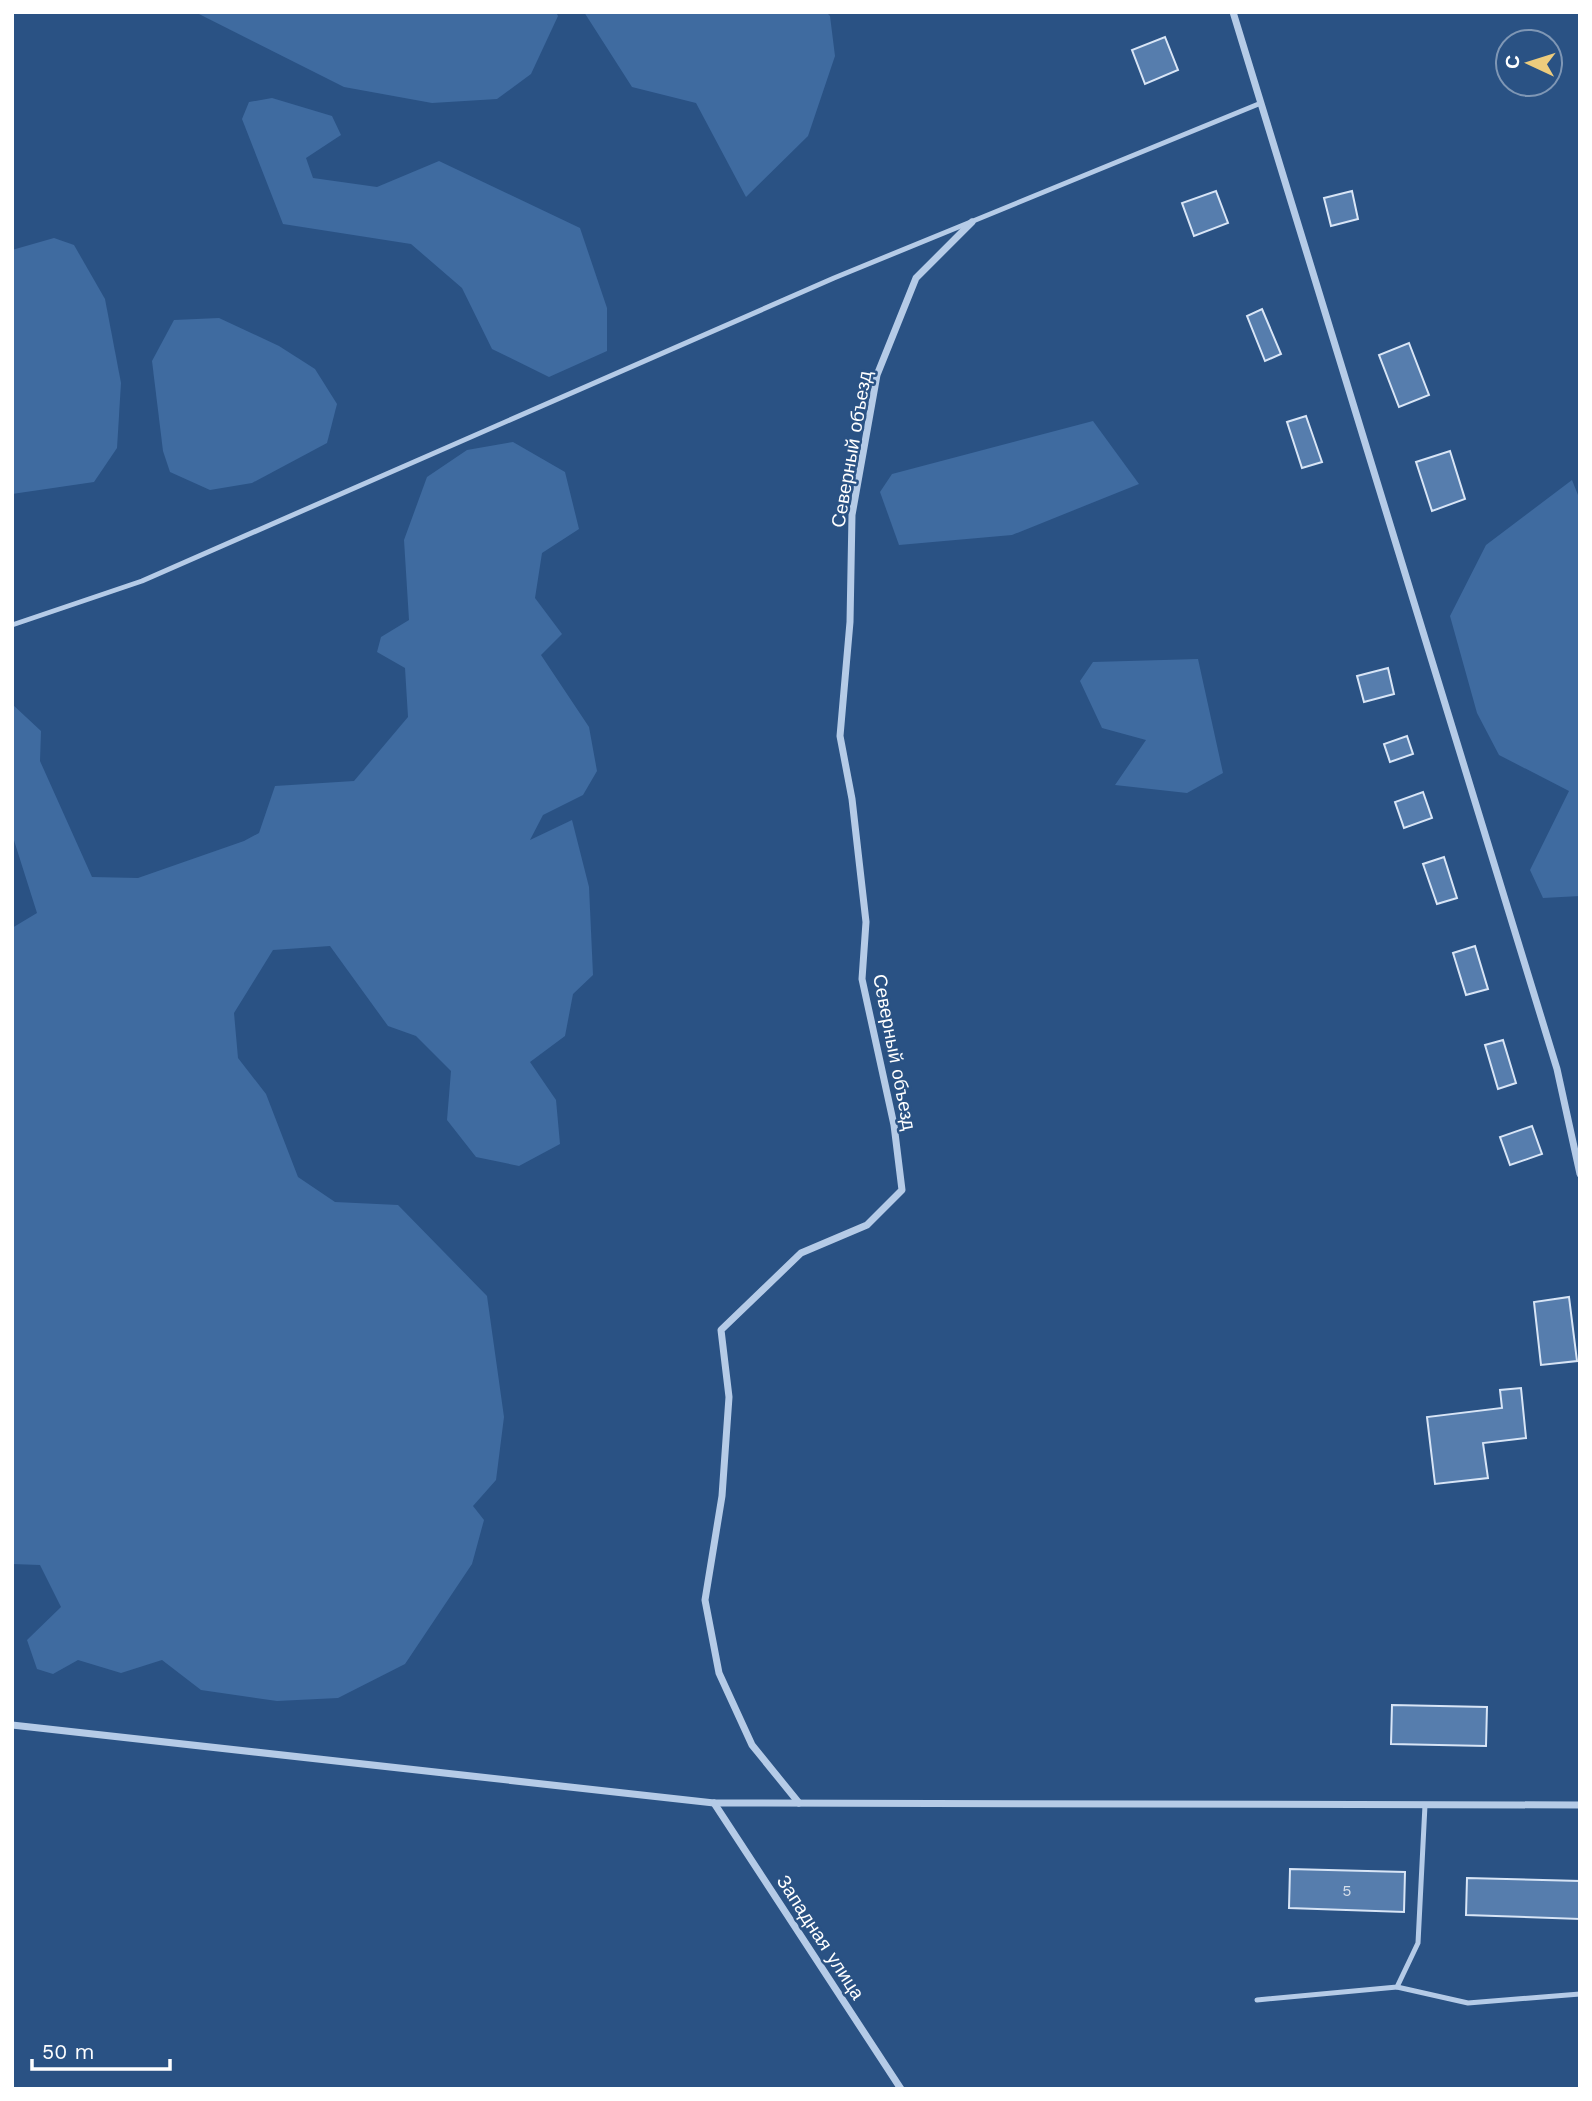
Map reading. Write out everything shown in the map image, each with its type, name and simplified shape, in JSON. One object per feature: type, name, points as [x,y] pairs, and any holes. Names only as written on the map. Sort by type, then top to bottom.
[{"type":"street","points":[[1233,12],[1557,1069],[1580,1174]]},
{"type":"street","name":"Северный объезд","points":[[799,1803],[752,1745],[719,1673],[705,1600],[722,1496],[729,1397],[721,1329],[801,1253],[867,1225],[902,1191],[894,1125],[862,979],[866,922],[852,799],[840,736],[850,622],[852,515],[877,375],[916,278],[972,222]]},
{"type":"street","points":[[12,1725],[714,1803],[1580,1805]]},
{"type":"street","name":"Западная улица","points":[[714,1803],[901,2089]]},
{"type":"lane","points":[[12,625],[142,581],[834,278],[1261,103]]},
{"type":"lane","points":[[1397,1987],[1418,1944],[1425,1805]]},
{"type":"lane","points":[[1257,2000],[1397,1987],[1468,2003],[1580,1994]]},
{"type":"shaded area","points":[[195,12],[556,12],[558,16],[531,74],[497,99],[432,103],[344,87]]},
{"type":"shaded area","points":[[584,12],[826,12],[830,16],[835,56],[808,136],[746,197],[696,103],[632,87]]},
{"type":"shaded area","points":[[272,98],[332,116],[341,135],[306,158],[313,178],[377,187],[439,161],[580,228],[607,308],[607,351],[549,377],[492,349],[462,288],[411,244],[283,224],[242,119],[249,102]]},
{"type":"shaded area","points":[[54,238],[74,245],[105,299],[121,383],[117,448],[94,482],[12,494],[12,250]]},
{"type":"shaded area","points":[[219,318],[279,346],[315,369],[337,404],[327,443],[252,483],[210,490],[170,472],[163,451],[152,361],[174,320]]},
{"type":"shaded area","points":[[1093,421],[1139,484],[1012,535],[899,545],[880,492],[892,474]]},
{"type":"shaded area","points":[[513,442],[565,472],[579,529],[542,553],[535,598],[562,634],[541,655],[589,727],[597,771],[583,795],[543,815],[530,840],[572,820],[589,887],[593,975],[573,994],[565,1036],[530,1062],[556,1100],[560,1144],[519,1166],[476,1157],[447,1120],[451,1071],[416,1036],[388,1026],[330,946],[273,950],[234,1013],[238,1058],[266,1094],[298,1177],[335,1202],[398,1205],[487,1296],[504,1417],[496,1480],[473,1506],[484,1520],[472,1564],[405,1664],[338,1698],[277,1701],[201,1690],[162,1660],[121,1673],[78,1660],[53,1674],[37,1669],[27,1640],[61,1607],[40,1565],[12,1564],[12,928],[37,913],[12,834],[12,704],[41,731],[40,761],[92,877],[138,878],[244,841],[259,833],[275,786],[354,781],[408,717],[405,668],[377,652],[381,637],[409,620],[404,540],[427,477],[467,450]]},
{"type":"shaded area","points":[[1572,480],[1580,500],[1580,896],[1543,898],[1530,870],[1569,791],[1499,755],[1477,713],[1450,616],[1486,545]]},
{"type":"shaded area","points":[[1198,659],[1223,773],[1187,793],[1115,785],[1146,740],[1102,728],[1080,681],[1093,662]]},
{"type":"building","points":[[1165,37],[1178,70],[1145,84],[1132,50]]},
{"type":"building","points":[[1216,191],[1228,223],[1194,236],[1182,203]]},
{"type":"building","points":[[1352,191],[1358,219],[1331,226],[1324,198]]},
{"type":"building","points":[[1262,309],[1281,354],[1265,361],[1247,316]]},
{"type":"building","points":[[1409,343],[1429,395],[1399,407],[1379,355]]},
{"type":"building","points":[[1306,416],[1322,462],[1302,468],[1287,422]]},
{"type":"building","points":[[1450,451],[1465,499],[1432,511],[1416,462]]},
{"type":"building","points":[[1388,668],[1394,694],[1364,702],[1357,676]]},
{"type":"building","points":[[1407,736],[1413,754],[1390,762],[1384,744]]},
{"type":"building","points":[[1423,792],[1432,818],[1404,828],[1395,802]]},
{"type":"building","points":[[1444,857],[1457,898],[1437,904],[1423,864]]},
{"type":"building","points":[[1475,946],[1488,989],[1466,995],[1453,953]]},
{"type":"building","points":[[1503,1040],[1516,1083],[1498,1089],[1485,1045]]},
{"type":"building","points":[[1532,1126],[1542,1154],[1510,1165],[1500,1137]]},
{"type":"building","points":[[1569,1297],[1577,1361],[1541,1365],[1534,1302]]},
{"type":"building","points":[[1521,1388],[1526,1438],[1483,1443],[1488,1478],[1435,1484],[1427,1417],[1502,1408],[1500,1390]]},
{"type":"building","points":[[1392,1705],[1487,1707],[1486,1746],[1391,1744]]},
{"type":"building","points":[[1290,1869],[1405,1872],[1404,1912],[1289,1908]]},
{"type":"building","points":[[1467,1878],[1580,1881],[1580,1919],[1466,1915]]}]
